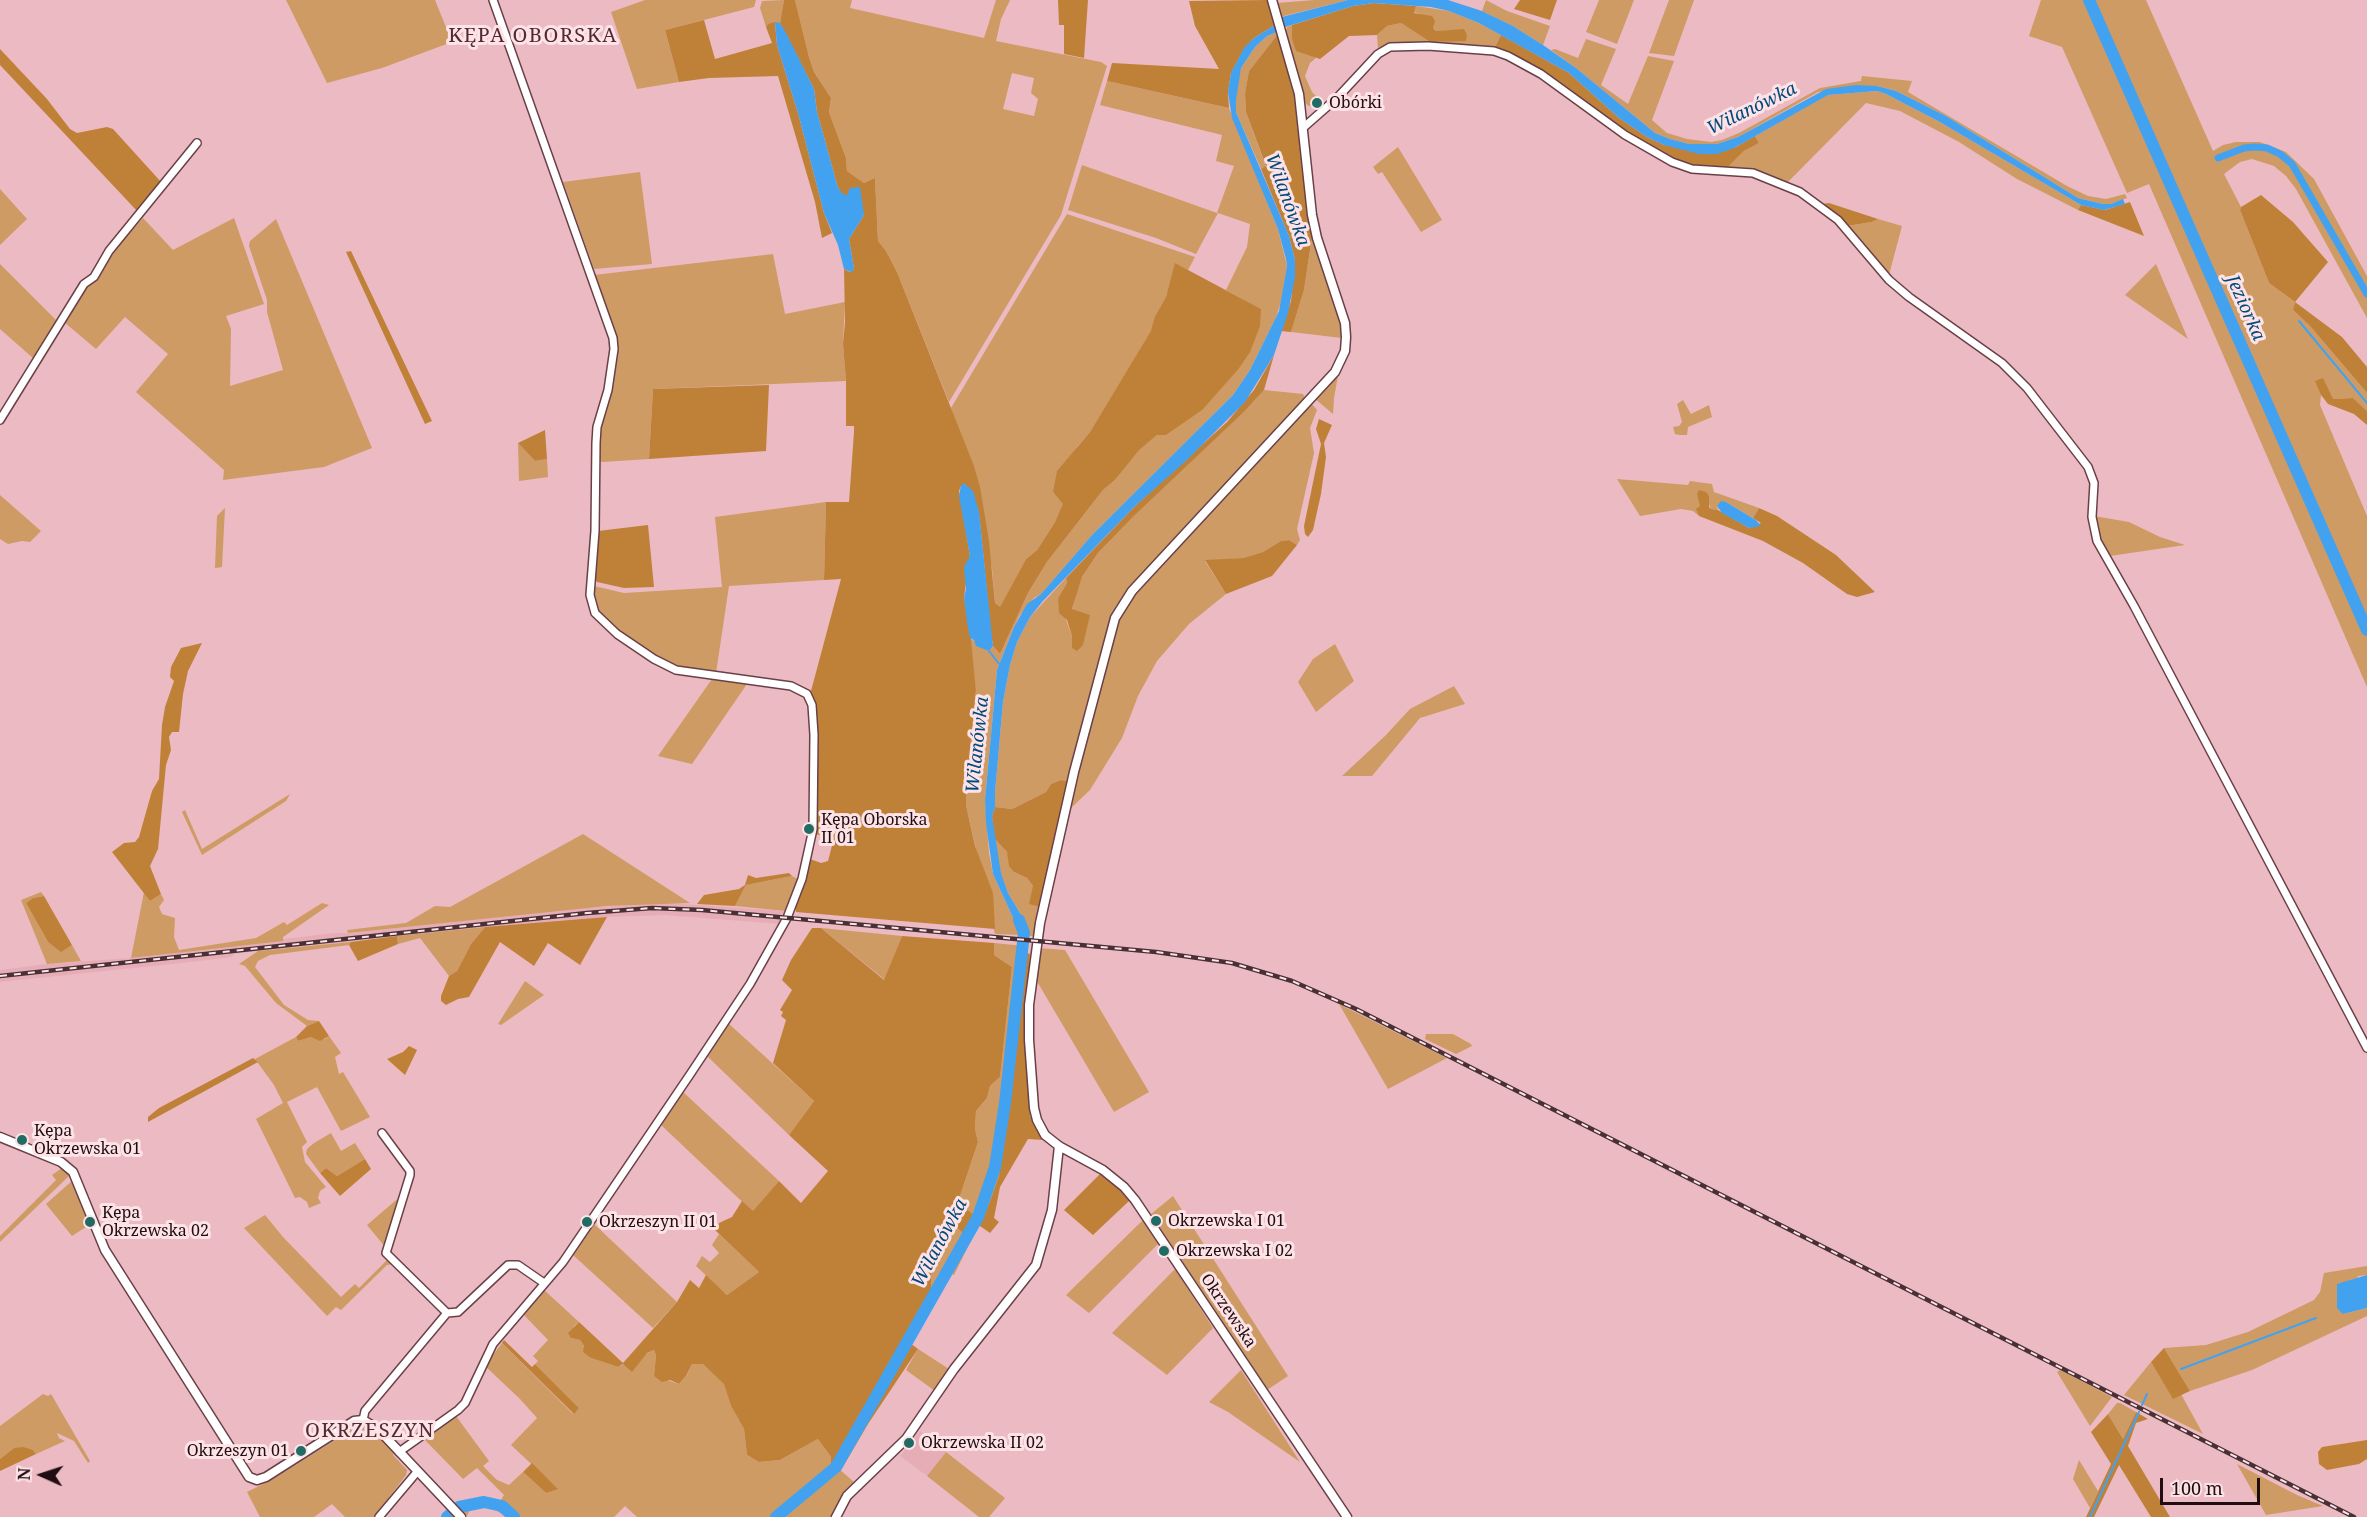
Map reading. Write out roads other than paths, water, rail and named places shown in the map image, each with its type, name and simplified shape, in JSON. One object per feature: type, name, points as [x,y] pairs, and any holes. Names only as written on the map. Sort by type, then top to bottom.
[{"type":"street","points":[[399,1452],[461,1408],[493,1344],[563,1262],[691,1073],[755,976],[787,918],[802,879],[813,829],[814,735],[811,700],[800,689],[762,681],[676,670],[654,660],[617,634],[595,613],[590,595],[595,531],[597,427],[608,390],[614,349],[613,338],[493,0]]},
{"type":"street","points":[[836,1517],[847,1496],[895,1451],[916,1426],[954,1369],[1036,1265],[1052,1210],[1059,1146],[1045,1135],[1036,1114],[1029,1040],[1030,996],[1041,923],[1074,772],[1115,618],[1132,591],[1335,372],[1345,351],[1344,323],[1312,215],[1299,94],[1272,0]]},
{"type":"street","points":[[1304,127],[1330,104],[1378,54],[1390,47],[1405,45],[1494,51],[1541,74],[1624,135],[1672,162],[1692,169],[1741,171],[1763,175],[1800,192],[1838,220],[1889,280],[1909,297],[2002,363],[2027,388],[2088,467],[2094,483],[2091,517],[2097,541],[2134,606],[2367,1048]]},
{"type":"street","points":[[0,420],[84,284],[94,277],[109,251],[197,143]]},
{"type":"street","points":[[382,1133],[410,1171],[386,1253],[447,1313]]},
{"type":"street","points":[[0,1137],[61,1162],[73,1172],[105,1250],[249,1477],[257,1480],[266,1478],[354,1421],[363,1420],[378,1429],[457,1513]]},
{"type":"street","name":"Okrzewska","points":[[1059,1146],[1103,1170],[1124,1187],[1135,1200],[1347,1517]]},
{"type":"street","points":[[363,1420],[365,1411],[447,1313],[458,1312],[510,1264],[518,1265],[544,1283]]},
{"type":"street","points":[[379,1517],[417,1472]]},
{"type":"water","points":[[1348,0],[1448,0],[1482,11],[1513,26],[1576,68],[1655,133],[1689,144],[1717,144],[1738,137],[1826,89],[1856,85],[1877,86],[1896,91],[1946,116],[2078,198],[2103,204],[2111,204],[2123,199],[2125,204],[2104,210],[2081,205],[1938,121],[1877,91],[1828,95],[1734,148],[1717,154],[1699,154],[1664,145],[1647,137],[1619,118],[1569,73],[1479,23],[1449,11],[1431,7],[1374,3],[1353,6],[1285,27],[1282,17]]},
{"type":"water","points":[[775,22],[780,23],[786,33],[814,89],[817,112],[838,188],[844,195],[847,195],[850,188],[860,187],[864,215],[849,239],[854,269],[851,272],[844,269],[838,245],[824,213],[798,113],[777,45]]},
{"type":"water","points":[[1275,25],[1277,32],[1267,36],[1255,47],[1241,68],[1236,112],[1289,236],[1295,260],[1295,277],[1288,313],[1274,355],[1245,402],[1187,460],[1134,507],[1043,601],[1030,617],[1017,642],[1003,702],[995,807],[992,816],[1001,873],[1008,893],[1024,920],[1026,936],[1021,935],[993,874],[986,823],[985,800],[997,670],[1014,627],[1027,604],[1041,594],[1092,535],[1233,395],[1250,370],[1279,311],[1287,266],[1286,259],[1278,229],[1232,118],[1228,92],[1231,73],[1244,48],[1254,38]]},
{"type":"water","points":[[965,484],[973,491],[979,512],[993,646],[989,651],[976,646],[974,640],[970,638],[967,622],[964,567],[970,556],[959,496],[961,485]]},
{"type":"water","points":[[1721,501],[1756,520],[1761,526],[1749,528],[1722,513],[1717,506]]},
{"type":"water","points":[[2367,1275],[2367,1308],[2343,1314],[2337,1308],[2337,1284]]},
{"type":"waterway","name":"Jeziorka","points":[[2089,0],[2367,630]]},
{"type":"waterway","points":[[2218,158],[2244,148],[2255,147],[2267,148],[2280,154],[2292,164],[2367,294]]},
{"type":"waterway","points":[[2299,321],[2367,403]]},
{"type":"waterway","points":[[989,651],[1000,665]]},
{"type":"waterway","name":"Wilanówka","points":[[776,1517],[836,1467],[978,1217],[995,1167],[1005,1103],[1024,933],[1019,920]]},
{"type":"waterway","points":[[2181,1369],[2316,1318]]},
{"type":"waterway","points":[[2142,1405],[2147,1394]]},
{"type":"waterway","points":[[2090,1517],[2139,1412]]},
{"type":"waterway","name":"Wilanówka","points":[[447,1517],[459,1507],[484,1502],[502,1506],[514,1517]]},
{"type":"railway","points":[[0,976],[652,908],[702,910],[1156,952],[1232,963],[1292,981],[1356,1009],[2354,1517]]},
{"type":"place","name":"Obórki","points":[[1317,103]]},
{"type":"place","name":"Kępa Oborska II 01","points":[[809,829]]},
{"type":"place","name":"Kępa Okrzewska 01","points":[[22,1140]]},
{"type":"place","name":"Okrzewska I 01","points":[[1156,1221]]},
{"type":"place","name":"Kępa Okrzewska 02","points":[[90,1222]]},
{"type":"place","name":"Okrzeszyn II 01","points":[[587,1222]]},
{"type":"place","name":"Okrzewska I 02","points":[[1164,1251]]},
{"type":"place","name":"Okrzewska II 02","points":[[909,1443]]},
{"type":"place","name":"Okrzeszyn 01","points":[[301,1451]]},
{"type":"district","name":"KĘPA OBORSKA","points":[[533,36]]},
{"type":"district","name":"OKRZESZYN","points":[[370,1431]]}]
